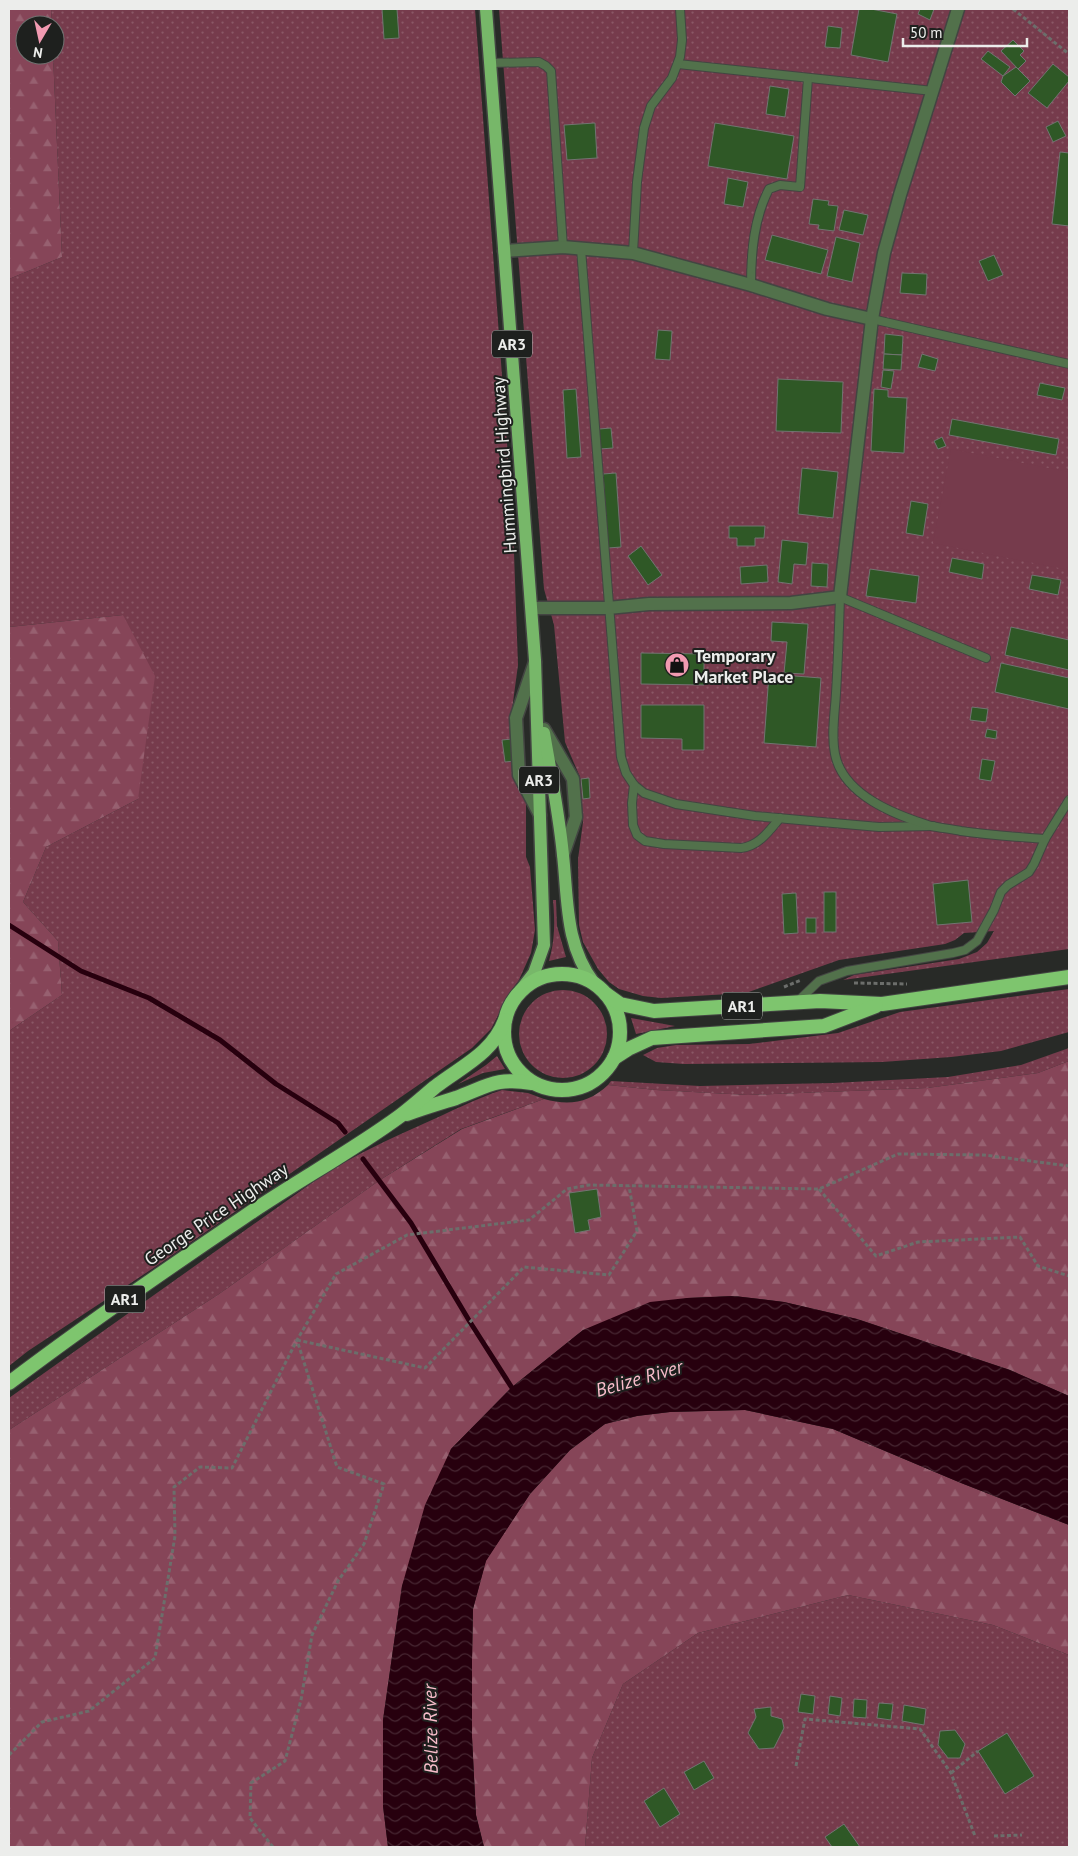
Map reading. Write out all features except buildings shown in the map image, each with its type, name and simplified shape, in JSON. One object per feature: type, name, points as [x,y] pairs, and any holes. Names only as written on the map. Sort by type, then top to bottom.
[{"type":"highway","points":[[556,974],[576,976],[594,984],[612,1002],[619,1020],[620,1039],[614,1058],[596,1080],[576,1089],[554,1090],[534,1083],[519,1072],[509,1057],[504,1039],[505,1020],[510,1006],[520,991],[537,980],[556,974]]},
{"type":"highway","name":"AR1","points":[[606,994],[620,1004],[641,1010],[654,1011],[820,1001],[882,1004],[1063,978]]},
{"type":"highway","name":"AR1","points":[[614,1058],[652,1038],[824,1026],[882,1004]]},
{"type":"highway","name":"George Price Highway","points":[[9,1383],[71,1337],[242,1218],[399,1116],[485,1051],[498,1035],[505,1020]]},
{"type":"highway","name":"George Price Highway","points":[[399,1116],[459,1097],[493,1082],[516,1080],[534,1083]]},
{"type":"main road","name":"Hummingbird Highway","points":[[486,9],[536,660],[544,945],[534,973],[520,991]]},
{"type":"main road","name":"Hummingbird Highway","points":[[536,679],[564,855],[570,932],[581,964],[594,984]]},
{"type":"street","points":[[532,608],[608,608],[649,604],[790,603],[840,597],[872,319],[884,253],[900,195],[958,9]]},
{"type":"street","points":[[504,251],[563,248],[633,253],[751,285],[827,309],[872,319]]},
{"type":"street","points":[[536,660],[516,718],[519,774],[540,814]]},
{"type":"street","points":[[543,728],[572,779],[576,817],[564,855]]},
{"type":"lane","points":[[633,253],[637,182],[644,128],[651,106],[672,78],[678,64],[682,40],[680,9]]},
{"type":"lane","points":[[490,63],[539,62],[551,71],[563,248]]},
{"type":"lane","points":[[678,64],[933,91]]},
{"type":"lane","points":[[751,285],[751,256],[761,206],[769,189],[780,185],[800,187],[808,78]]},
{"type":"lane","points":[[581,249],[608,608],[622,757],[626,773],[634,785],[644,793],[676,804],[755,816],[879,827],[933,826]]},
{"type":"lane","points":[[872,319],[1069,364]]},
{"type":"lane","points":[[986,658],[840,597],[840,642],[833,736],[839,768],[852,785],[874,802],[893,812],[933,826],[982,834],[1045,840]]},
{"type":"lane","points":[[634,785],[632,803],[633,825],[637,836],[644,841],[732,848],[751,847],[780,818]]},
{"type":"lane","points":[[797,1002],[819,981],[847,971],[965,950],[976,941],[985,929],[1002,892],[1008,885],[1029,872],[1045,840],[1069,800]]},
{"type":"path","points":[[1013,9],[1069,54]]},
{"type":"path","points":[[777,990],[803,980]]},
{"type":"path","points":[[853,983],[916,983]]},
{"type":"path","points":[[9,1755],[42,1722],[89,1711],[155,1658],[175,1536],[174,1487],[200,1467],[232,1468],[296,1340],[336,1274],[407,1235],[530,1220],[567,1189],[589,1185],[819,1188],[898,1154],[984,1155],[1069,1166]]},
{"type":"path","points":[[296,1340],[425,1368],[524,1267],[610,1275],[637,1231],[630,1186]]},
{"type":"path","points":[[819,1188],[876,1256],[918,1242],[1020,1237],[1038,1266],[1069,1276]]},
{"type":"path","points":[[273,1847],[250,1818],[251,1783],[285,1761],[301,1700],[312,1635],[338,1581],[364,1544],[384,1484],[337,1467],[296,1340]]},
{"type":"path","points":[[796,1766],[805,1719],[920,1728],[951,1773],[975,1836]]},
{"type":"path","points":[[951,1773],[978,1751]]},
{"type":"path","points":[[994,1836],[1022,1835]]},
{"type":"shaded area","points":[[51,9],[475,9],[513,525],[518,665],[511,717],[526,801],[526,857],[530,867],[535,930],[531,953],[519,980],[510,992],[491,1029],[472,1048],[152,1269],[28,1351],[9,1366],[9,1031],[62,995],[58,941],[23,902],[46,847],[138,799],[123,615],[9,627],[9,279],[62,257],[53,65],[65,65],[65,15],[51,15]]},
{"type":"shaded area","points":[[499,9],[1069,9],[1069,949],[843,980],[854,975],[959,959],[977,952],[987,943],[994,931],[964,933],[955,940],[945,944],[839,960],[746,993],[661,998],[643,996],[619,989],[609,982],[598,969],[583,942],[579,925],[578,859],[583,822],[580,777],[565,742],[554,625],[544,589]]},
{"type":"shaded area","points":[[951,449],[1069,472],[1069,570],[933,543]]},
{"type":"shaded area","points":[[553,900],[556,900],[557,926],[566,957],[549,961],[554,931]]},
{"type":"shaded area","points":[[1069,989],[1069,1032],[1001,1051],[882,1062],[684,1064],[656,1062],[643,1055],[657,1048],[676,1045],[749,1044],[838,1033],[900,1012]]},
{"type":"shaded area","points":[[563,990],[580,994],[594,1003],[603,1017],[607,1034],[603,1051],[594,1065],[580,1074],[563,1078],[546,1074],[532,1065],[523,1051],[519,1034],[523,1017],[532,1003],[546,994]]},
{"type":"shaded area","points":[[631,1018],[675,1026],[636,1034]]},
{"type":"shaded area","points":[[1069,1048],[1069,1061],[1038,1073],[927,1088],[748,1095],[656,1090],[608,1085],[611,1081],[700,1086],[833,1083],[948,1077],[1021,1065]]},
{"type":"shaded area","points":[[497,1056],[505,1069],[483,1073],[458,1084],[486,1065]]},
{"type":"shaded area","points":[[502,1090],[528,1093],[544,1099],[461,1129],[380,1180],[219,1294],[9,1430],[9,1398],[323,1175],[385,1141]]},
{"type":"shaded area","points":[[848,1595],[993,1625],[1069,1655],[1069,1847],[585,1847],[592,1758],[623,1684],[698,1633]]},
{"type":"green space","points":[[9,9],[51,9],[51,15],[15,15],[15,65],[53,65],[62,257],[9,279]]},
{"type":"green space","points":[[123,615],[155,676],[138,799],[46,847],[23,902],[58,941],[62,995],[9,1031],[9,627]]},
{"type":"green space","points":[[1069,1061],[1069,1396],[1010,1370],[857,1319],[784,1302],[734,1296],[687,1298],[583,1330],[512,1387],[451,1449],[402,1586],[383,1720],[383,1806],[388,1847],[9,1847],[9,1430],[219,1294],[380,1180],[462,1129],[544,1099],[562,1102],[578,1101],[594,1096],[608,1085],[656,1090],[748,1095],[927,1088],[1038,1073]]},
{"type":"green space","points":[[745,1410],[833,1429],[961,1483],[1069,1525],[1069,1655],[993,1625],[848,1595],[698,1633],[623,1684],[592,1758],[585,1847],[484,1847],[476,1815],[472,1737],[472,1660],[473,1609],[486,1560],[530,1494],[570,1450],[605,1424],[637,1416],[670,1412]]},
{"type":"water","name":"Belize River","points":[[734,1296],[784,1302],[857,1319],[1010,1370],[1069,1396],[1069,1525],[961,1483],[833,1429],[745,1410],[670,1412],[637,1416],[605,1424],[570,1450],[530,1494],[486,1561],[473,1609],[472,1660],[472,1737],[476,1815],[484,1847],[388,1847],[383,1806],[383,1720],[402,1586],[425,1505],[451,1449],[512,1387],[583,1330],[650,1302]]},
{"type":"waterway","points":[[9,925],[81,971],[149,998],[220,1040],[276,1084],[338,1123],[345,1132]]},
{"type":"waterway","points":[[363,1159],[411,1223],[514,1391]]},
{"type":"place","name":"Temporary Market Place","points":[[677,665]]}]
